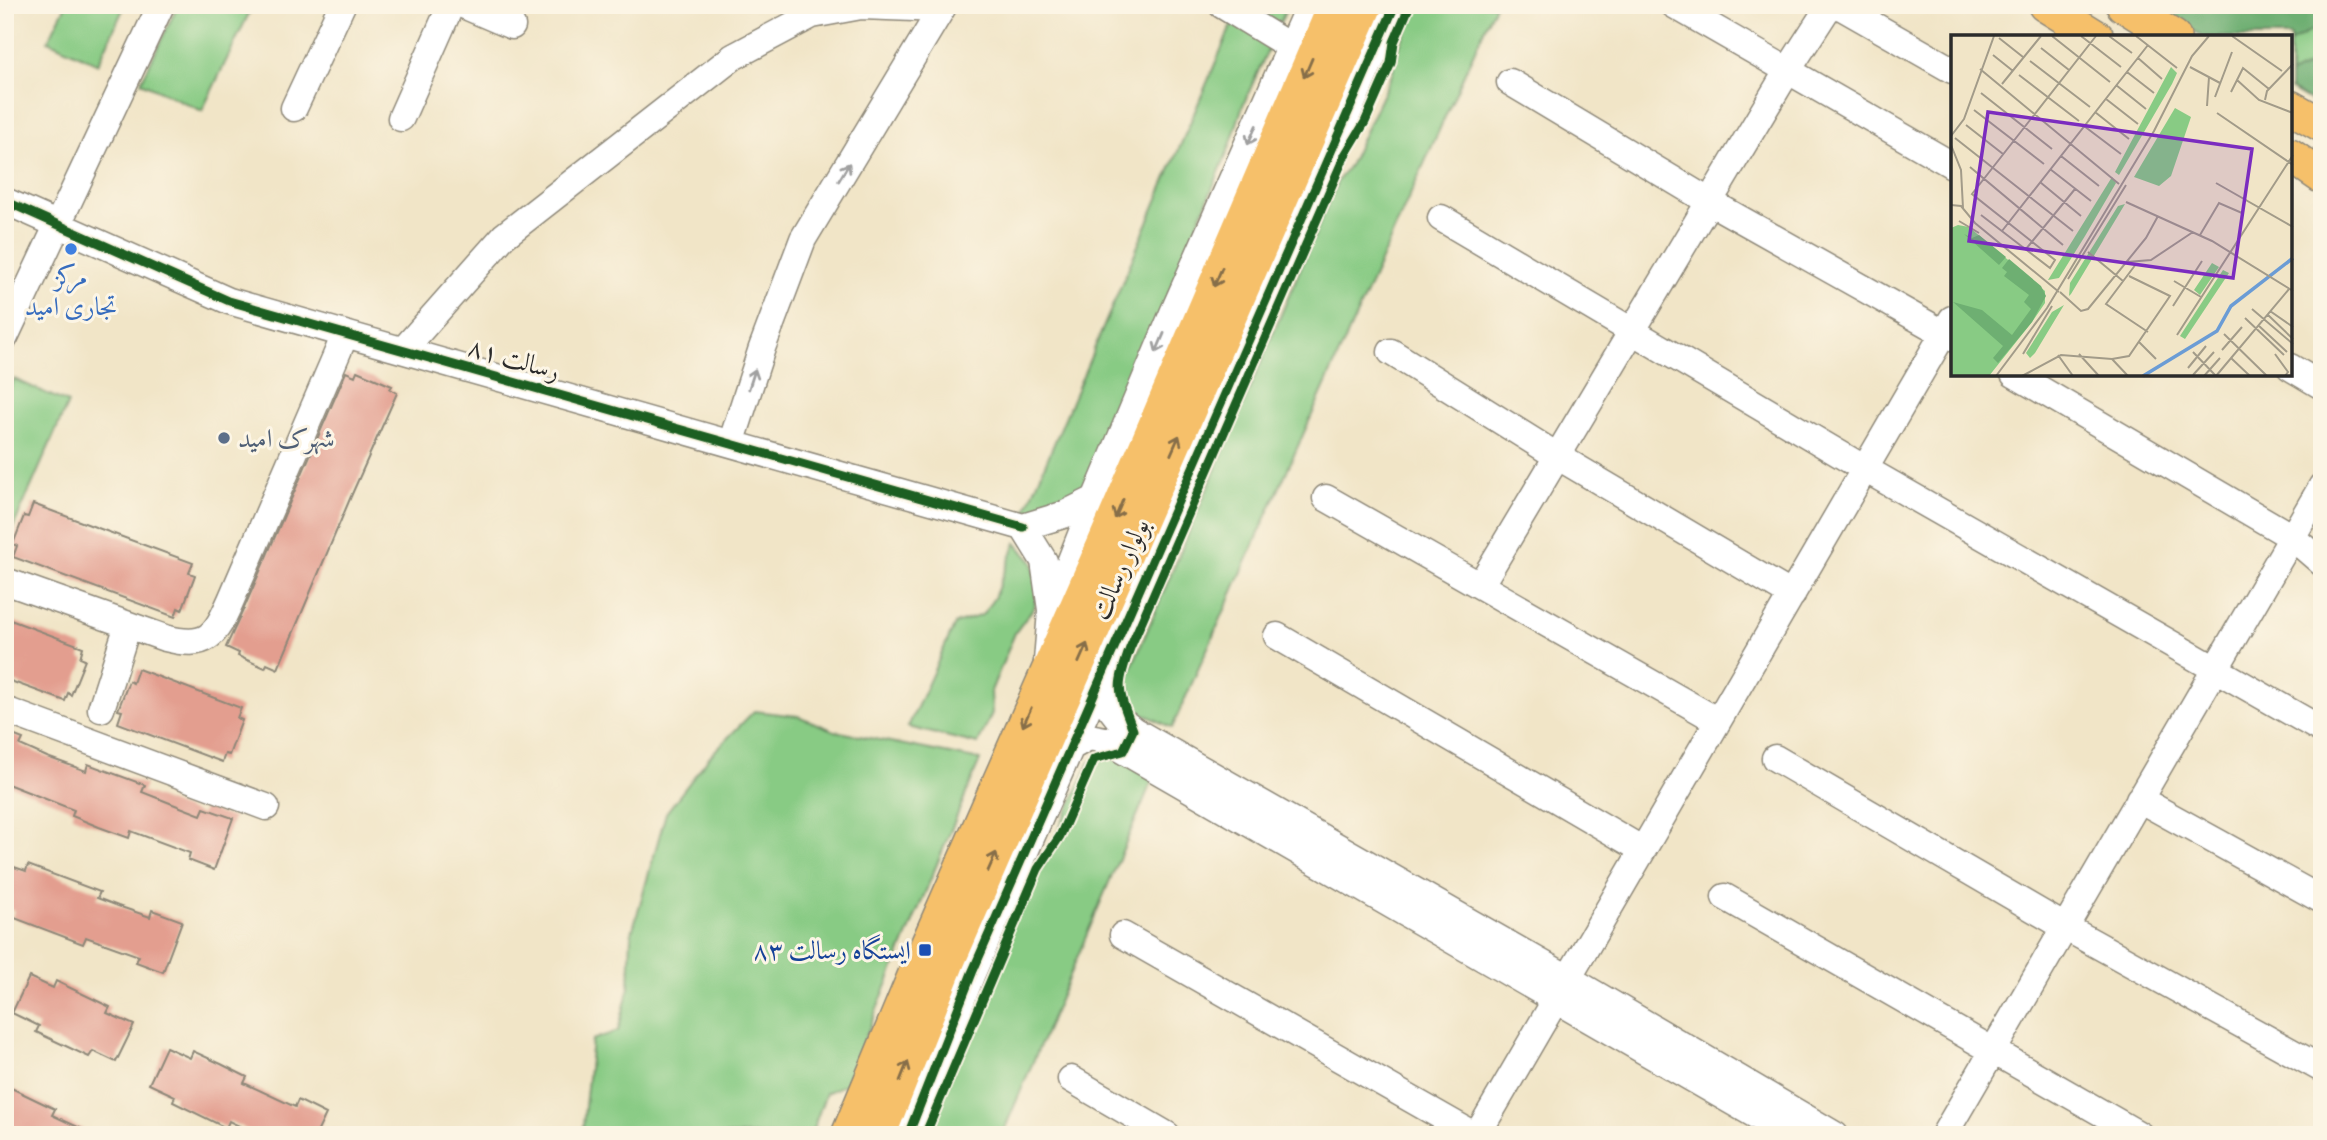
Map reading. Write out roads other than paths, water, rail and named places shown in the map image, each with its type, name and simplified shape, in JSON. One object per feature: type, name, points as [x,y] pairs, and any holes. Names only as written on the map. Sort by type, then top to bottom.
[{"type":"main road","name":"بولوار رسالت","points":[[848,1135],[925,950],[1335,5]]},
{"type":"main road","name":"بولوار رسالت","points":[[878,1135],[948,962],[1366,5]]},
{"type":"main road","points":[[2045,5],[2094,35]]},
{"type":"main road","points":[[2123,5],[2171,35]]},
{"type":"main road","points":[[2292,108],[2322,125]]},
{"type":"main road","points":[[2292,156],[2322,177]]},
{"type":"street","points":[[5,337],[161,5]]},
{"type":"street","points":[[294,108],[342,5]]},
{"type":"street","points":[[401,118],[451,5]]},
{"type":"street","points":[[463,5],[512,26]]},
{"type":"street","points":[[1222,5],[1291,47]]},
{"type":"street","points":[[1051,611],[1173,313],[1309,5]]},
{"type":"street","points":[[908,1135],[972,973],[1395,5]]},
{"type":"street","points":[[1674,5],[1951,164]]},
{"type":"street","points":[[1481,584],[1788,70],[1830,5]]},
{"type":"street","points":[[1838,5],[1951,69]]},
{"type":"street","points":[[404,349],[503,236],[733,57],[812,15],[862,6],[942,7]]},
{"type":"street","points":[[731,444],[762,348],[803,239],[942,7]]},
{"type":"street","points":[[1123,935],[1476,1135],[1865,469],[1950,330],[1710,202],[1510,82]]},
{"type":"street","name":"رسالت ۸۱","points":[[5,201],[229,301],[1023,527]]},
{"type":"street","points":[[1441,218],[1865,469],[2322,730]]},
{"type":"street","points":[[5,581],[185,643],[212,635],[226,612],[345,335]]},
{"type":"street","points":[[1391,352],[1558,456],[1792,595]]},
{"type":"street","points":[[2292,368],[2322,386]]},
{"type":"street","points":[[2017,376],[2292,537],[2322,563]]},
{"type":"street","points":[[1944,1135],[2322,486]]},
{"type":"street","points":[[1326,498],[1718,721]]},
{"type":"street","points":[[1046,676],[1051,611],[1044,561],[1023,527],[1063,515],[1095,499]]},
{"type":"street","points":[[102,709],[128,625]]},
{"type":"street","points":[[1277,636],[1643,850]]},
{"type":"street","points":[[1101,675],[1104,700],[1118,718],[1128,740]]},
{"type":"street","points":[[5,710],[266,807]]},
{"type":"street","points":[[1071,747],[1088,737],[1128,740],[1562,989],[1835,1135]]},
{"type":"street","points":[[1776,758],[2065,927],[2322,1069]]},
{"type":"street","points":[[2139,799],[2322,901]]},
{"type":"street","points":[[1725,897],[2140,1135]]},
{"type":"street","points":[[1562,989],[1790,1135]]},
{"type":"street","points":[[1071,1079],[1167,1135]]},
{"type":"place","name":"مرکز تجاری امید","points":[[71,249]]},
{"type":"place","name":"شهرک امید","points":[[224,438]]},
{"type":"place","name":"ایستگاه رسالت ۸۳","points":[[925,950]]}]
